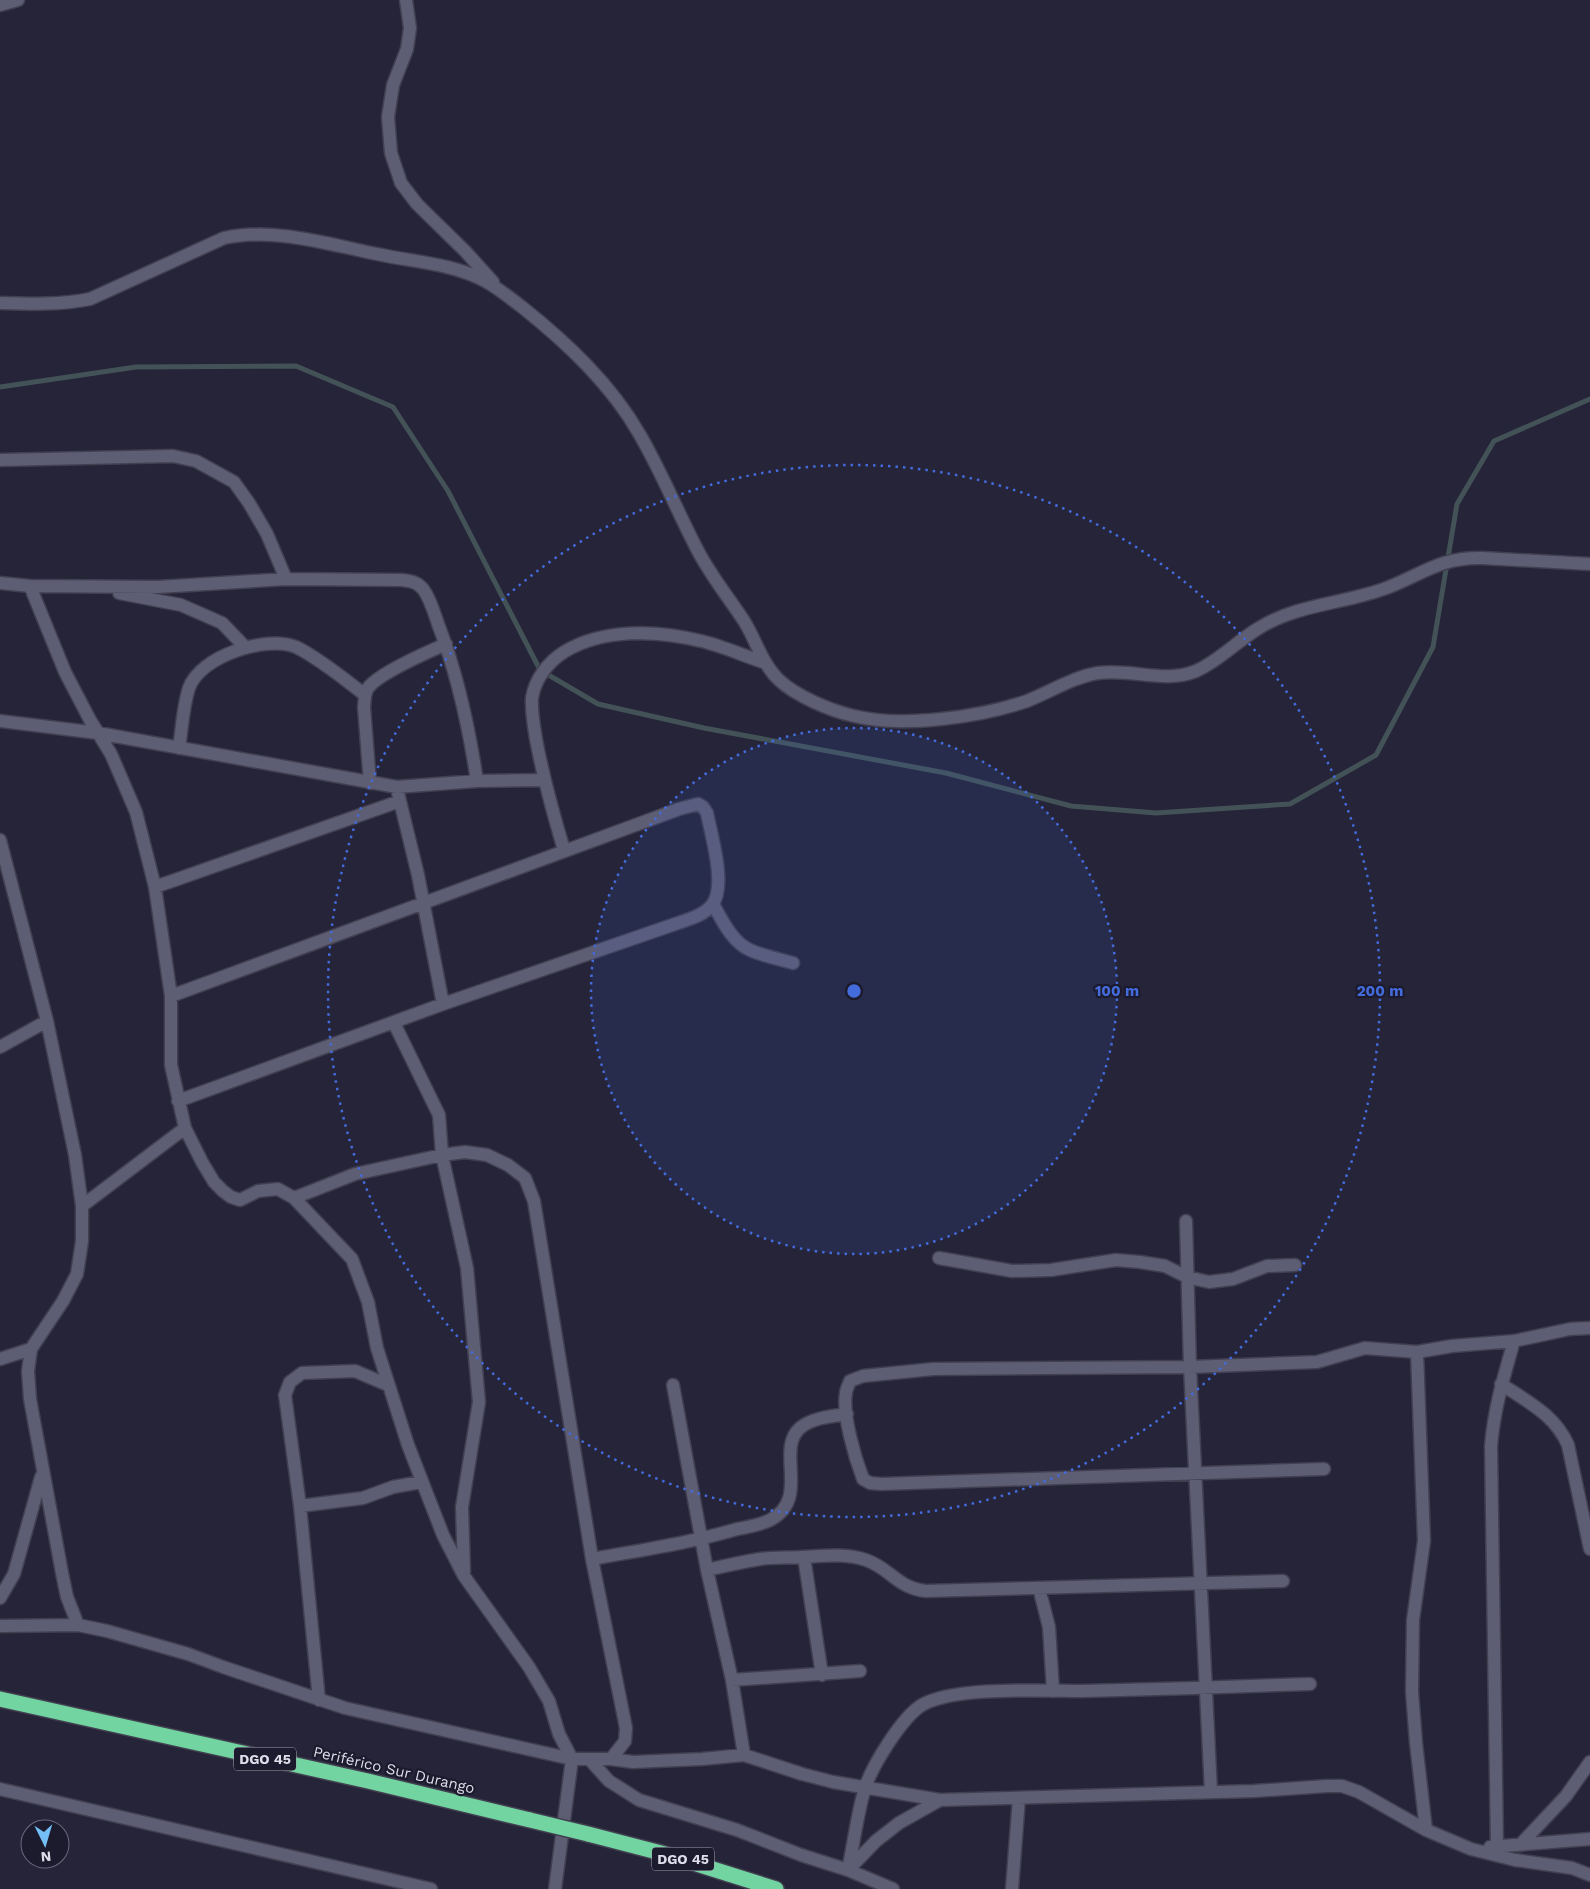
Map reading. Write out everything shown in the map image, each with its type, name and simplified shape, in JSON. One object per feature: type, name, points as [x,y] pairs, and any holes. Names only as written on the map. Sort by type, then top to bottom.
[{"type":"highway","name":"Periférico Sur Durango","points":[[0,1700],[368,1781],[588,1834],[665,1854],[776,1889]]},
{"type":"street","points":[[0,5],[18,0]]},
{"type":"street","points":[[406,0],[410,28],[407,49],[393,85],[388,117],[390,153],[401,183],[417,204],[465,251],[500,290]]},
{"type":"street","points":[[0,304],[42,305],[71,303],[90,299],[224,238],[261,233],[297,238],[430,264],[481,278],[500,290],[542,324],[588,366],[613,396],[639,433],[679,509],[699,554],[745,623],[766,663],[780,680],[822,706],[854,716],[881,720],[909,721],[952,717],[995,710],[1026,701],[1089,674],[1105,672],[1179,675],[1197,670],[1259,628],[1284,615],[1389,587],[1448,560],[1464,557],[1590,564]]},
{"type":"street","points":[[0,460],[173,456],[196,462],[234,482],[267,534],[286,578]]},
{"type":"street","points":[[0,583],[30,586],[158,587],[286,578],[414,581],[423,589],[430,601],[446,644],[466,716],[477,781]]},
{"type":"street","points":[[30,586],[65,672],[98,734],[111,754],[133,804],[155,887],[171,996],[171,1065],[185,1128],[214,1182],[231,1197],[240,1200],[258,1191],[278,1189],[294,1198],[352,1259],[368,1302],[377,1348],[388,1385],[421,1482],[443,1535],[464,1576],[529,1667],[549,1701],[559,1734],[572,1759],[555,1889]]},
{"type":"street","points":[[87,587],[181,605],[222,622],[246,648]]},
{"type":"street","points":[[564,850],[544,780],[534,727],[532,698],[538,678],[554,658],[574,646],[594,638],[623,634],[667,635],[701,641],[766,663]]},
{"type":"street","points":[[178,748],[190,686],[203,668],[220,657],[246,648],[276,643],[295,647],[365,695]]},
{"type":"street","points":[[370,783],[365,695],[369,687],[411,660],[446,644]]},
{"type":"street","points":[[0,721],[98,734],[397,788],[477,781],[544,780]]},
{"type":"street","points":[[397,788],[410,835],[443,1004]]},
{"type":"street","points":[[155,887],[400,802]]},
{"type":"street","points":[[171,996],[423,904],[564,850],[691,805],[698,804],[707,813],[717,865],[718,888],[713,904],[701,914],[678,924],[443,1004],[178,1101]]},
{"type":"street","points":[[0,840],[2,857],[47,1022],[75,1155],[82,1206],[82,1241],[78,1274],[63,1301],[30,1349],[28,1371],[30,1399],[42,1472],[67,1597],[78,1625]]},
{"type":"street","points":[[713,904],[730,931],[741,944],[750,950],[793,963]]},
{"type":"street","points":[[0,1046],[47,1022]]},
{"type":"street","points":[[394,1023],[439,1115],[442,1155],[467,1268],[479,1402],[462,1508],[464,1576]]},
{"type":"street","points":[[82,1206],[185,1128]]},
{"type":"street","points":[[294,1198],[355,1174],[442,1155],[465,1152],[487,1155],[508,1165],[525,1178],[534,1201],[592,1559],[626,1728],[625,1741],[611,1759]]},
{"type":"street","points":[[1186,1221],[1190,1367],[1211,1792]]},
{"type":"street","points":[[939,1258],[1012,1271],[1051,1270],[1116,1260],[1140,1262],[1165,1266],[1187,1277],[1209,1282],[1233,1278],[1267,1266],[1295,1265]]},
{"type":"street","points":[[1324,1469],[897,1485],[870,1483],[863,1479],[855,1458],[847,1414],[846,1393],[850,1381],[863,1376],[933,1369],[1190,1367],[1317,1362],[1365,1348],[1416,1352],[1452,1346],[1514,1341],[1570,1329],[1590,1328]]},
{"type":"street","points":[[1497,1846],[1491,1446],[1493,1419],[1514,1341]]},
{"type":"street","points":[[0,1359],[30,1349]]},
{"type":"street","points":[[1416,1352],[1424,1541],[1413,1620],[1412,1692],[1426,1830]]},
{"type":"street","points":[[319,1700],[300,1506],[285,1395],[290,1382],[302,1373],[355,1371],[388,1385]]},
{"type":"street","points":[[673,1384],[707,1570],[732,1680],[744,1755]]},
{"type":"street","points":[[1501,1384],[1549,1416],[1563,1432],[1568,1445],[1590,1549]]},
{"type":"street","points":[[592,1559],[702,1539],[770,1520],[786,1507],[792,1486],[790,1458],[792,1441],[799,1428],[828,1417],[847,1414]]},
{"type":"street","points":[[0,1598],[14,1574],[42,1472]]},
{"type":"street","points":[[300,1506],[364,1498],[393,1488],[421,1482]]},
{"type":"street","points":[[707,1570],[760,1559],[824,1555],[843,1556],[868,1561],[880,1567],[903,1585],[914,1590],[948,1591],[1282,1581]]},
{"type":"street","points":[[804,1557],[822,1675]]},
{"type":"street","points":[[1039,1588],[1049,1627],[1053,1691]]},
{"type":"street","points":[[0,1626],[78,1625],[149,1642],[345,1708],[572,1759],[611,1759],[633,1762],[744,1755],[832,1782],[940,1800],[1342,1786],[1359,1792],[1426,1830],[1471,1849],[1515,1860],[1572,1868],[1590,1874]]},
{"type":"street","points":[[732,1680],[860,1671]]},
{"type":"street","points":[[848,1870],[865,1787],[885,1749],[904,1721],[922,1705],[947,1696],[994,1692],[1310,1684]]},
{"type":"street","points":[[590,1760],[609,1781],[639,1800],[737,1830],[801,1855],[848,1870],[893,1889]]},
{"type":"street","points":[[1520,1845],[1566,1796],[1590,1762]]},
{"type":"street","points":[[0,1789],[384,1883],[431,1889]]},
{"type":"street","points":[[1012,1889],[1019,1798]]},
{"type":"street","points":[[848,1870],[876,1841],[899,1823],[940,1800]]},
{"type":"street","points":[[1471,1849],[1590,1839]]},
{"type":"waterway","points":[[0,387],[136,367],[296,366],[393,407],[448,491],[540,670],[598,704],[704,728],[946,773],[1071,806],[1156,813],[1290,804],[1376,755],[1433,647],[1457,504],[1494,441],[1590,399]]}]
